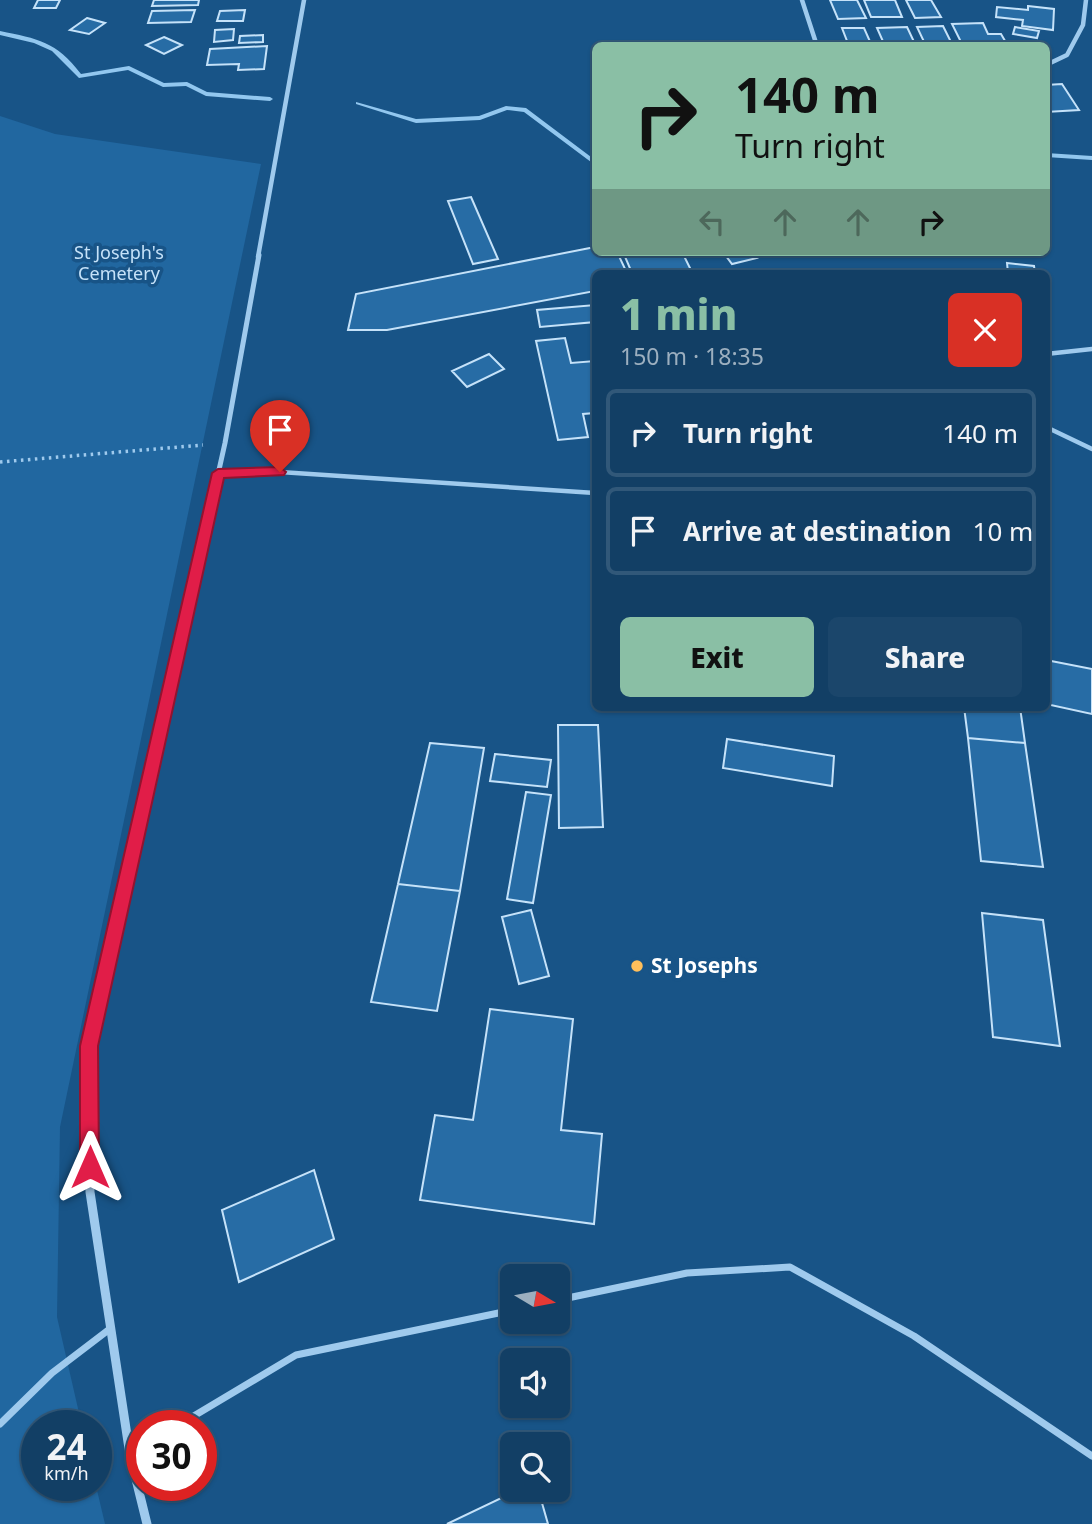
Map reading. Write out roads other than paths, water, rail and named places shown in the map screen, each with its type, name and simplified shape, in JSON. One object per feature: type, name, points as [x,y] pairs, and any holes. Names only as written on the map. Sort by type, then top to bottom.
[{"type":"street","points":[[126,1428],[90,1192],[89,1046],[225,443],[304,0]]},
{"type":"street","points":[[802,0],[816,42]]},
{"type":"street","points":[[1050,63],[1067,55],[1083,25],[1086,0]]},
{"type":"street","points":[[1083,25],[1092,26]]},
{"type":"street","points":[[141,1501],[147,1524]]},
{"type":"lane","points":[[1050,354],[1092,349]]},
{"type":"lane","points":[[1050,430],[1092,449]]},
{"type":"lane","points":[[218,473],[280,472],[592,493]]},
{"type":"lane","points":[[570,1297],[687,1273],[790,1267],[914,1335],[1092,1456]]},
{"type":"lane","points":[[204,1410],[296,1356],[500,1313]]},
{"type":"lane","points":[[0,1424],[52,1373],[111,1328]]},
{"type":"waterway","points":[[0,33],[36,41],[54,49],[79,76],[129,68],[163,85],[187,84],[206,94],[270,99]]},
{"type":"waterway","points":[[358,103],[416,121],[480,118],[506,108],[526,110],[592,161]]},
{"type":"waterway","points":[[1050,155],[1092,158]]},
{"type":"place","name":"St Josephs","points":[[637,966]]},
{"type":"park label","name":"St Joseph's Cemetery","points":[[119,263]]}]
